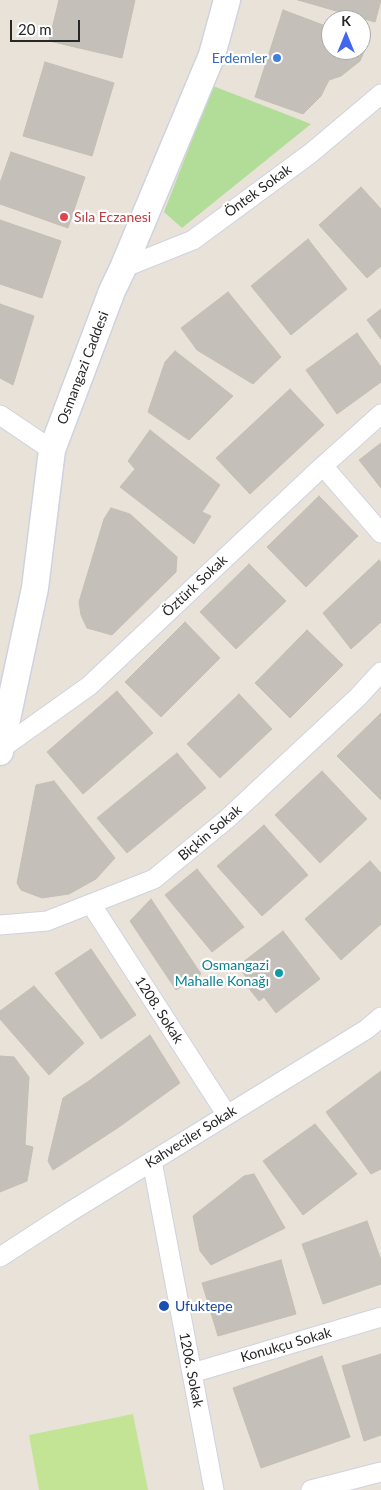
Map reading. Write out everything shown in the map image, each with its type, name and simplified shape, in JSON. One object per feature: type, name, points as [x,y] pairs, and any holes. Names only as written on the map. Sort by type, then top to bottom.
[{"type":"main road","name":"Osmangazi Caddesi","points":[[1,750],[35,588],[52,450],[112,291],[124,268],[212,55],[227,0]]},
{"type":"street","name":"Öntek Sokak","points":[[124,268],[193,240],[310,153],[381,94]]},
{"type":"street","name":"Öztürk Sokak","points":[[1,750],[89,686],[381,414]]},
{"type":"street","points":[[0,415],[52,450]]},
{"type":"street","points":[[323,466],[381,533]]},
{"type":"street","name":"Biçkin Sokak","points":[[0,925],[48,921],[154,880],[227,819],[358,697],[381,672]]},
{"type":"street","name":"1208. Sokak","points":[[91,904],[227,1115]]},
{"type":"street","name":"Kahveciler Sokak","points":[[0,1257],[367,1029],[381,1017]]},
{"type":"street","name":"1206. Sokak","points":[[152,1161],[214,1490]]},
{"type":"street","name":"Konukçu Sokak","points":[[192,1373],[381,1318]]},
{"type":"street","points":[[312,1490],[381,1472]]},
{"type":"green space","points":[[213,86],[311,124],[182,228],[164,212]]},
{"type":"green space","points":[[133,1414],[148,1490],[39,1490],[29,1435]]},
{"type":"building","points":[[59,0],[135,0],[122,58],[49,41]]},
{"type":"building","points":[[298,0],[381,0],[375,22],[371,21],[371,10],[333,10]]},
{"type":"building","points":[[283,10],[321,24],[321,60],[360,60],[341,76],[329,80],[321,96],[303,114],[255,97]]},
{"type":"building","points":[[45,62],[114,83],[92,156],[23,136]]},
{"type":"building","points":[[11,152],[85,177],[68,228],[0,204],[0,183]]},
{"type":"building","points":[[361,187],[381,209],[381,266],[367,278],[319,225]]},
{"type":"building","points":[[0,220],[61,241],[42,298],[0,284]]},
{"type":"building","points":[[308,239],[347,289],[291,335],[251,286]]},
{"type":"building","points":[[228,292],[281,357],[253,384],[197,350],[181,328]]},
{"type":"building","points":[[0,304],[34,316],[13,385],[0,378]]},
{"type":"building","points":[[381,309],[381,339],[367,320]]},
{"type":"building","points":[[357,333],[381,367],[381,382],[337,414],[306,370]]},
{"type":"building","points":[[175,351],[233,396],[189,440],[148,412],[165,362]]},
{"type":"building","points":[[290,389],[324,425],[250,494],[216,458]]},
{"type":"building","points":[[150,430],[220,485],[202,512],[211,516],[194,544],[120,487],[135,469],[128,461]]},
{"type":"building","points":[[381,443],[381,488],[359,460]]},
{"type":"building","points":[[319,496],[358,536],[306,587],[267,547]]},
{"type":"building","points":[[111,508],[130,514],[177,557],[176,572],[112,635],[87,628],[81,615],[79,602],[104,519]]},
{"type":"building","points":[[379,560],[381,563],[381,622],[351,649],[323,613]]},
{"type":"building","points":[[249,564],[286,601],[236,649],[200,612]]},
{"type":"building","points":[[185,622],[220,658],[161,717],[125,682]]},
{"type":"building","points":[[307,630],[343,665],[290,718],[255,683]]},
{"type":"building","points":[[117,691],[153,733],[83,794],[47,752]]},
{"type":"building","points":[[239,694],[272,729],[220,778],[187,744]]},
{"type":"building","points":[[381,713],[381,800],[337,756]]},
{"type":"building","points":[[177,753],[206,788],[127,853],[97,818]]},
{"type":"building","points":[[322,771],[367,819],[320,863],[275,815]]},
{"type":"building","points":[[54,781],[115,858],[96,879],[69,894],[42,898],[21,890],[17,883],[36,785]]},
{"type":"building","points":[[264,825],[308,875],[262,916],[217,866]]},
{"type":"building","points":[[370,861],[381,873],[381,924],[341,960],[305,919]]},
{"type":"building","points":[[197,869],[244,927],[212,952],[165,895]]},
{"type":"building","points":[[151,899],[201,974],[176,990],[130,921]]},
{"type":"building","name":"Osmangazi Mahalle Konağı","points":[[283,931],[320,979],[276,1013],[264,997],[259,1001],[247,986],[250,982],[238,966]]},
{"type":"building","points":[[91,949],[136,1015],[101,1039],[55,973]]},
{"type":"building","points":[[34,986],[84,1043],[49,1075],[0,1019],[0,1011]]},
{"type":"building","points":[[150,1035],[180,1083],[119,1127],[89,1081]]},
{"type":"building","points":[[0,1056],[14,1057],[29,1077],[25,1145],[33,1147],[27,1181],[0,1192]]},
{"type":"building","points":[[381,1071],[381,1169],[371,1174],[326,1112]]},
{"type":"building","points":[[89,1081],[119,1127],[53,1170],[48,1161],[63,1098]]},
{"type":"building","points":[[315,1124],[357,1174],[303,1215],[263,1161]]},
{"type":"building","points":[[254,1174],[285,1228],[211,1265],[200,1251],[193,1216],[244,1176]]},
{"type":"building","points":[[367,1221],[381,1260],[381,1284],[323,1304],[302,1244]]},
{"type":"building","points":[[281,1260],[296,1314],[218,1336],[202,1283]]},
{"type":"building","points":[[381,1354],[381,1435],[364,1441],[342,1366]]},
{"type":"building","points":[[322,1356],[350,1437],[261,1468],[233,1388]]},
{"type":"place","name":"Erdemler","points":[[277,58]]},
{"type":"place","name":"Sıla Eczanesi","points":[[64,217]]},
{"type":"place","name":"Osmangazi Mahalle Konağı","points":[[279,973]]},
{"type":"place","name":"Ufuktepe","points":[[164,1306]]}]
